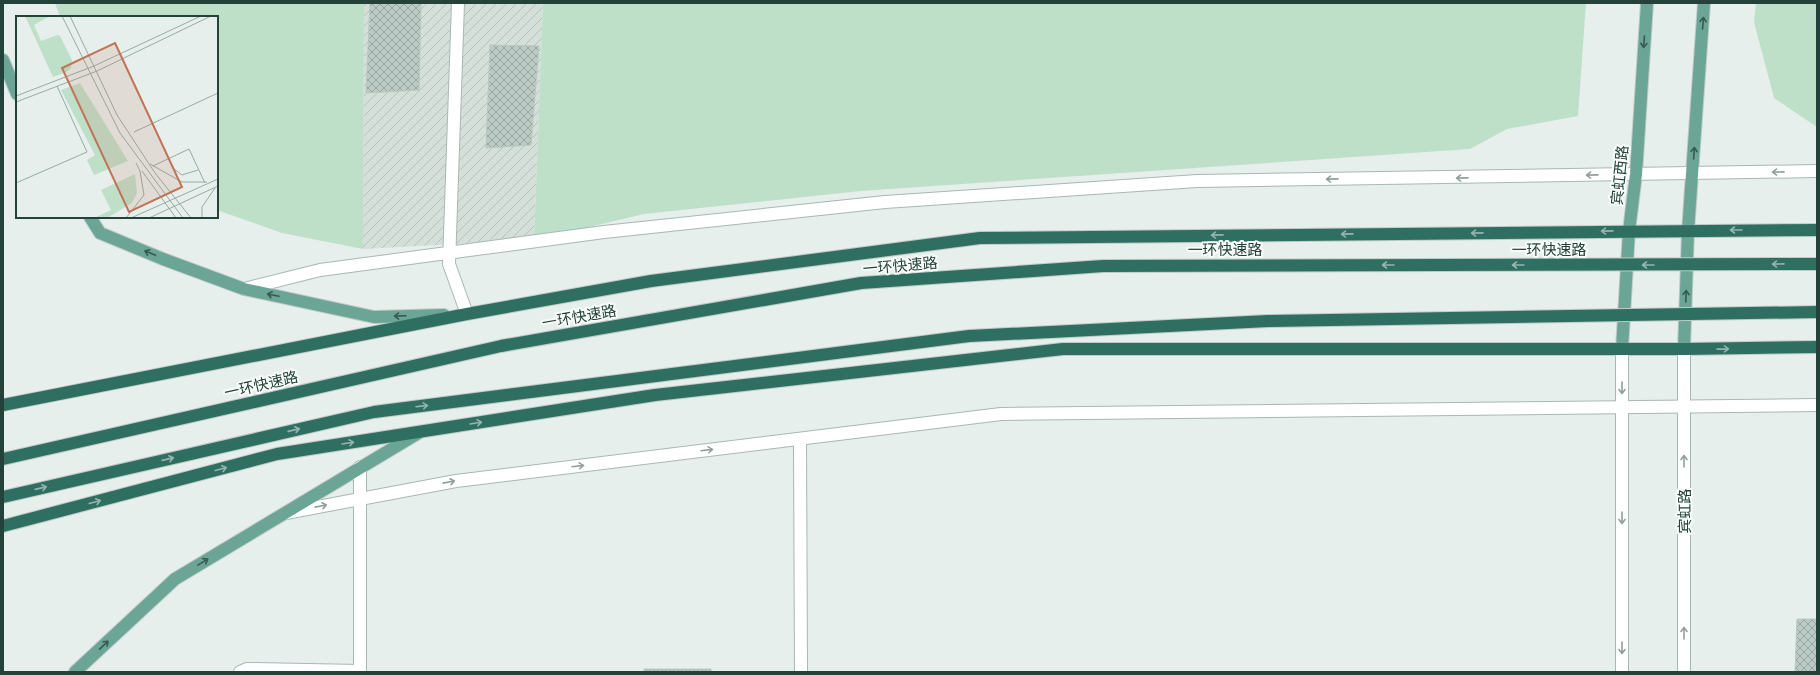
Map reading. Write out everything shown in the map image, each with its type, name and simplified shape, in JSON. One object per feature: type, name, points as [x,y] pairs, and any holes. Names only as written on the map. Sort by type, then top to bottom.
[{"type":"highway","points":[[3,405],[467,314],[651,281],[980,238],[1817,230]]},
{"type":"highway","name":"一环快速路","points":[[3,459],[501,346],[861,283],[1103,266],[1817,264]]},
{"type":"highway","points":[[3,497],[374,412],[969,336],[1268,321],[1817,312]]},
{"type":"highway","points":[[3,526],[277,454],[655,395],[1063,349],[1684,349],[1817,347]]},
{"type":"main road","points":[[91,218],[100,233],[163,259],[244,289],[374,318],[467,314],[449,264],[458,3]]},
{"type":"main road","name":"宾虹西路","points":[[1622,349],[1629,231],[1636,174],[1647,3]]},
{"type":"main road","points":[[1684,349],[1688,231],[1704,3]]},
{"type":"main road","points":[[3,60],[16,92]]},
{"type":"main road","points":[[244,289],[320,270],[604,232],[877,203],[1197,181],[1817,171]]},
{"type":"main road","points":[[1622,349],[1622,672]]},
{"type":"main road","name":"宾虹路","points":[[1684,349],[1684,672]]},
{"type":"main road","points":[[283,514],[456,480],[1001,414],[1817,405]]},
{"type":"main road","points":[[75,672],[175,579],[420,432]]},
{"type":"main road","points":[[800,439],[801,672]]},
{"type":"main road","points":[[240,672],[248,669],[360,671],[360,467]]},
{"type":"shaded area","points":[[364,3],[543,3],[534,240],[363,249]]},
{"type":"green space","points":[[55,3],[364,3],[363,249],[282,233],[218,210],[218,16],[60,16]]},
{"type":"green space","points":[[543,3],[1586,3],[1578,116],[1507,129],[1470,149],[861,191],[644,214],[534,240]]},
{"type":"green space","points":[[1756,3],[1817,3],[1817,127],[1774,98],[1754,22]]},
{"type":"building","points":[[370,3],[421,3],[419,90],[366,93]]},
{"type":"building","points":[[490,45],[539,46],[531,145],[486,148]]},
{"type":"building","points":[[1797,619],[1817,619],[1817,672],[1795,672]]},
{"type":"building","points":[[644,669],[711,669],[711,672],[644,672]]}]
